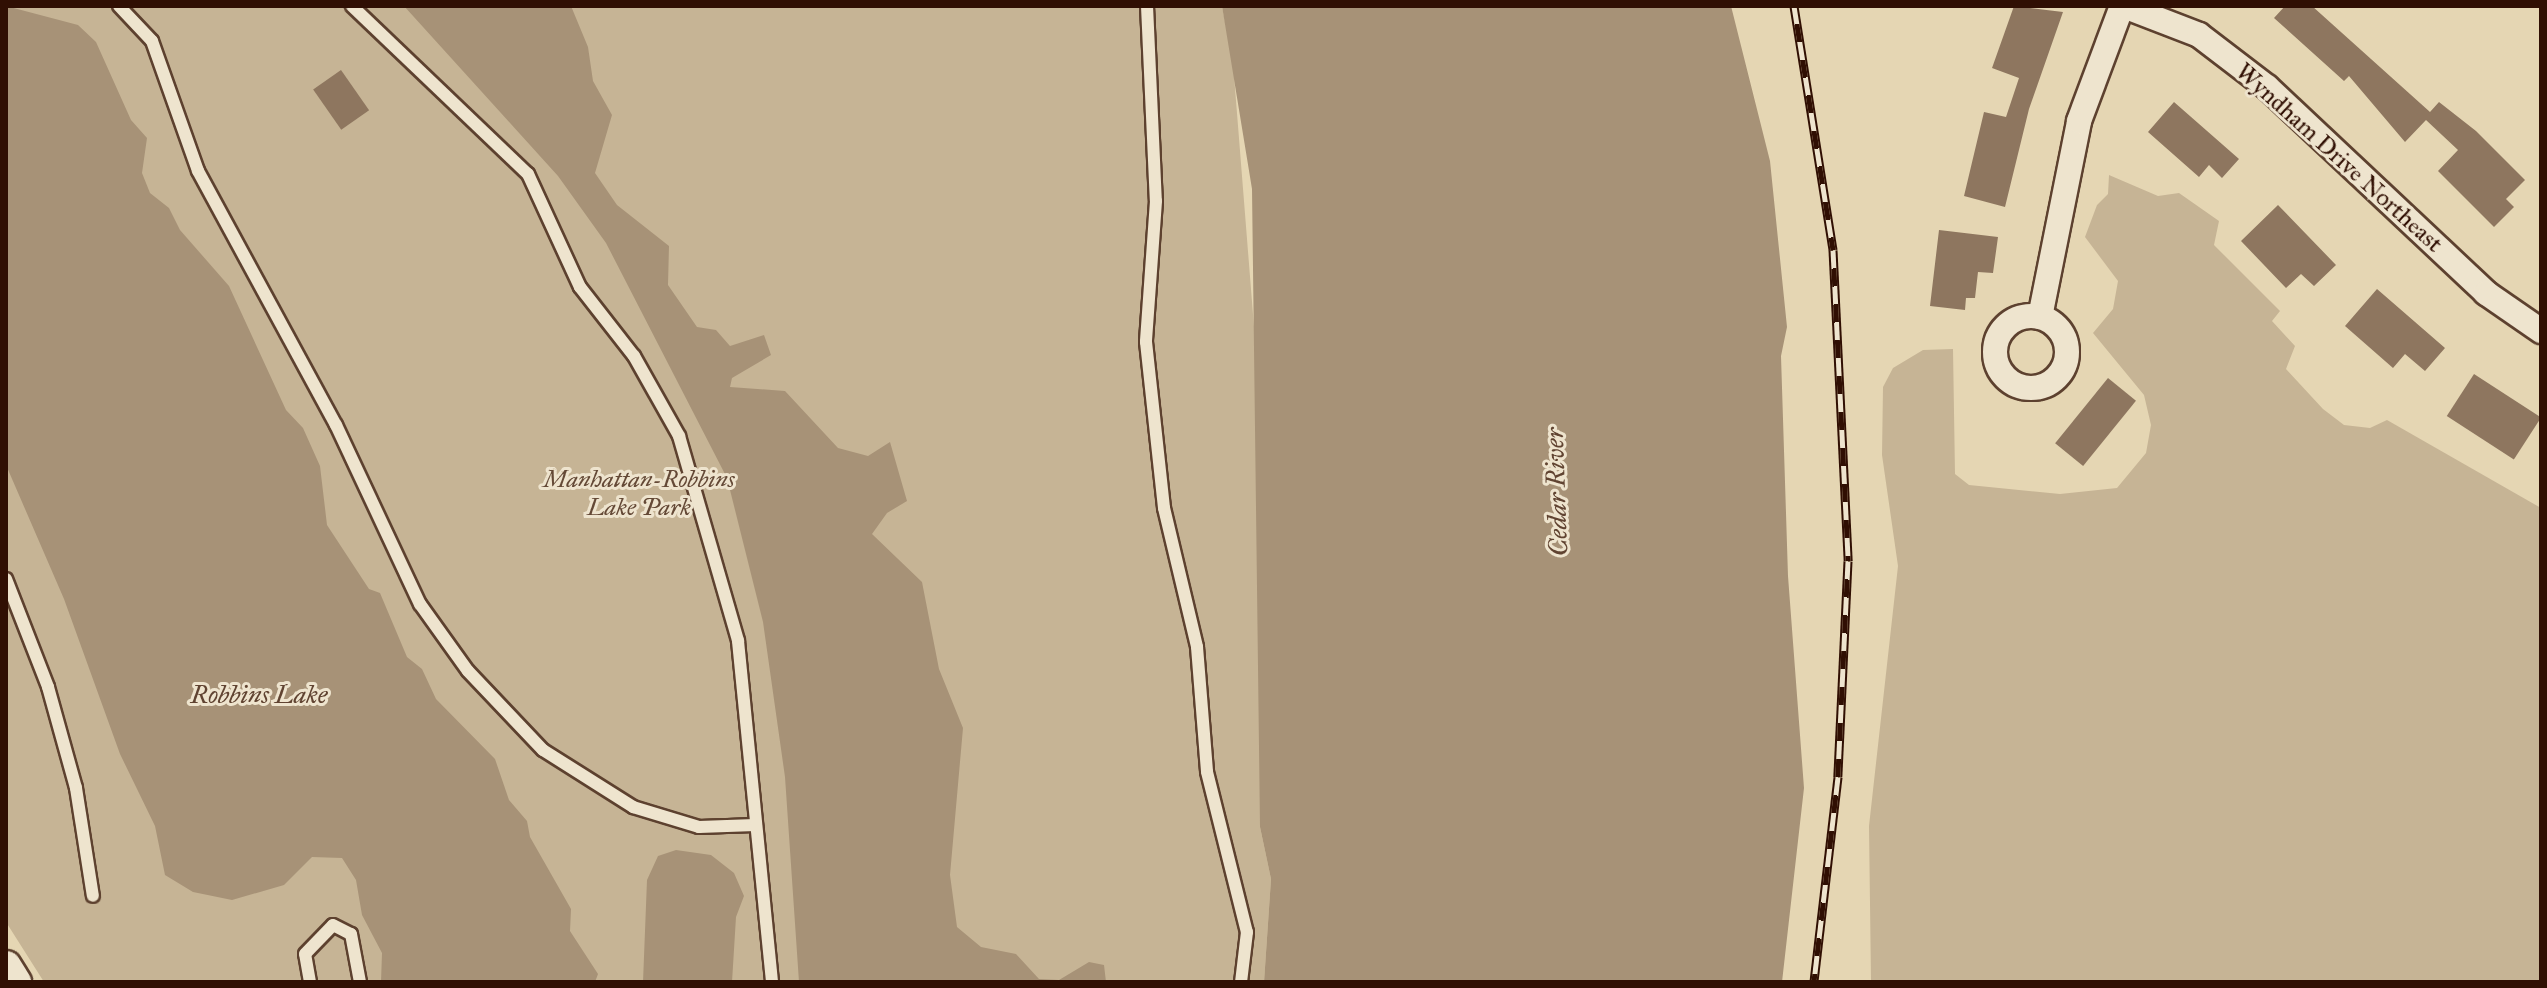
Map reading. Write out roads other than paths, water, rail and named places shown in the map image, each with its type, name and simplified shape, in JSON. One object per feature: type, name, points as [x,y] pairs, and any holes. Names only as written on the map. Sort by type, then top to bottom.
[{"type":"street","points":[[2040,317],[2079,121],[2123,6]]},
{"type":"street","name":"Wyndham Drive Northeast","points":[[2123,6],[2199,35],[2267,87],[2486,293],[2541,331]]},
{"type":"street","points":[[6,966],[16,982]]},
{"type":"lane","points":[[119,6],[152,41],[205,184],[336,425],[420,604],[468,671],[543,750],[633,807],[699,827],[755,825]]},
{"type":"lane","points":[[352,6],[528,174],[580,287],[634,356],[679,436],[738,641],[772,982]]},
{"type":"lane","points":[[1147,6],[1156,201],[1146,342],[1164,508],[1197,647],[1207,772],[1247,932],[1241,982]]},
{"type":"lane","points":[[6,579],[68,759],[93,896]]},
{"type":"lane","points":[[310,982],[305,954],[333,925],[351,934],[360,982]]},
{"type":"water","name":"Robbins Lake","points":[[6,6],[78,25],[96,42],[131,120],[147,138],[142,173],[150,193],[169,208],[180,230],[229,286],[286,410],[303,428],[320,466],[327,525],[369,589],[380,593],[407,657],[422,669],[436,699],[495,759],[509,800],[527,821],[530,837],[571,909],[570,931],[598,974],[595,982],[381,982],[382,953],[362,915],[356,880],[342,858],[312,857],[284,885],[232,900],[193,892],[165,875],[155,826],[120,754],[64,599],[6,465]]},
{"type":"water","points":[[404,6],[571,6],[588,47],[593,81],[612,115],[595,173],[617,205],[669,246],[668,285],[697,327],[716,330],[730,346],[764,335],[771,355],[732,378],[730,387],[785,391],[838,448],[868,456],[890,442],[907,501],[887,513],[872,534],[922,582],[939,669],[963,728],[950,875],[957,927],[981,947],[1016,954],[1039,979],[1059,980],[1089,962],[1104,965],[1106,982],[799,982],[785,777],[763,622],[727,478],[606,243],[558,176]]},
{"type":"water","name":"Cedar River","points":[[1222,6],[1731,6],[1770,161],[1787,327],[1781,356],[1788,576],[1804,788],[1782,982],[1264,982],[1271,879],[1260,827],[1252,189]]},
{"type":"water","points":[[676,850],[711,855],[734,873],[744,896],[736,917],[732,982],[643,982],[647,880],[658,856]]},
{"type":"railway","points":[[1794,6],[1833,250],[1848,561],[1838,777],[1814,982]]},
{"type":"park label","name":"Manhattan-Robbins Lake Park","points":[[639,494]]}]
